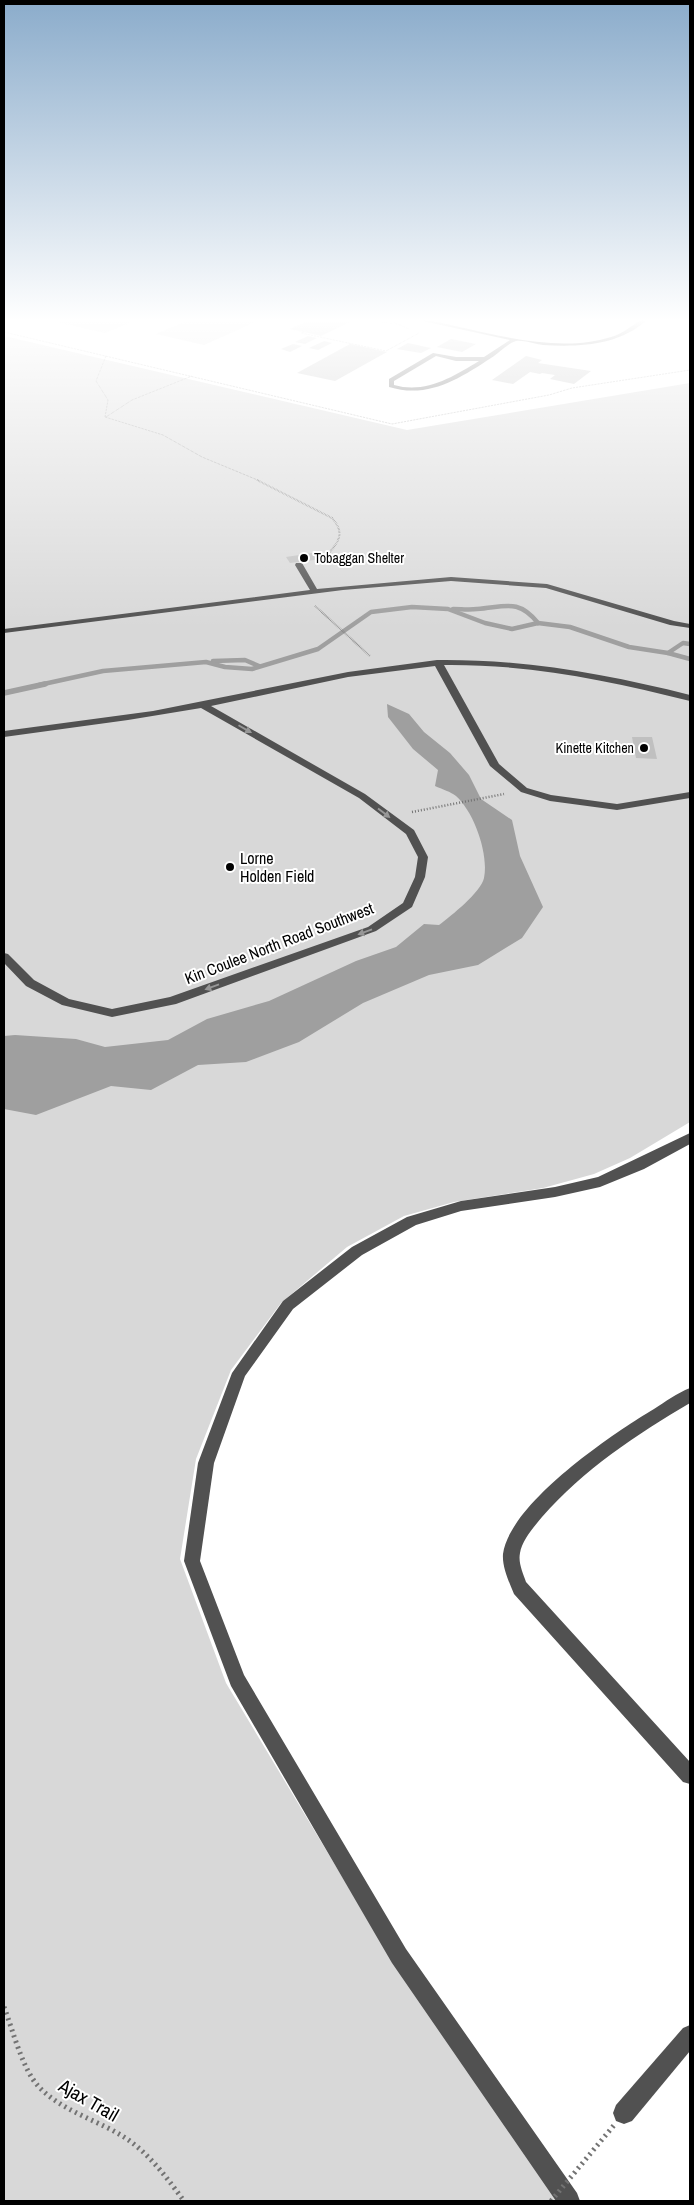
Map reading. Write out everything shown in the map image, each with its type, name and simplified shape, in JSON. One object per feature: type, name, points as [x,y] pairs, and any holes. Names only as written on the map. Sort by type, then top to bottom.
[{"type":"street","points":[[299,565],[314,592]]},
{"type":"street","points":[[4,631],[314,592],[451,579],[547,586],[673,623],[690,626]]},
{"type":"street","points":[[4,734],[203,705],[383,668],[438,663],[515,664],[592,674],[690,698]]},
{"type":"street","points":[[438,663],[495,766],[524,790],[550,798],[617,807],[690,795]]},
{"type":"street","name":"Kin Coulee North Road Southwest","points":[[4,957],[30,983],[66,1002],[112,1013],[172,1001],[372,929],[408,905],[420,877],[423,857],[410,832],[362,796],[203,705]]},
{"type":"street","points":[[569,2201],[400,1956],[237,1680],[192,1561],[206,1463],[235,1382],[239,1373],[288,1305],[357,1251],[412,1222],[461,1206],[555,1192],[600,1182],[639,1165],[690,1138]]},
{"type":"street","points":[[690,1395],[620,1437],[581,1467],[549,1496],[527,1525],[512,1552],[514,1570],[520,1588],[690,1775]]},
{"type":"street","points":[[619,2119],[690,2035]]},
{"type":"path","points":[[124,423],[162,435],[202,457],[266,484],[332,518],[340,525],[340,537],[323,560]]},
{"type":"path","points":[[330,620],[357,644]]},
{"type":"path","points":[[389,816],[500,795]]},
{"type":"path","name":"Ajax Trail","points":[[4,2007],[24,2059],[38,2086],[63,2104],[126,2138],[159,2168],[184,2201]]},
{"type":"path","points":[[551,2201],[619,2119]]},
{"type":"shaded area","points":[[4,423],[377,423],[407,430],[450,423],[690,423],[690,1122],[630,1158],[594,1174],[543,1188],[454,1202],[404,1216],[347,1247],[281,1303],[231,1370],[196,1459],[180,1559],[226,1683],[389,1955],[567,2201],[4,2201]]},
{"type":"shaded area","points":[[387,704],[409,714],[424,732],[450,753],[469,775],[481,799],[512,820],[520,856],[543,907],[522,938],[478,965],[429,975],[363,1003],[299,1042],[246,1062],[198,1065],[151,1090],[111,1086],[36,1115],[4,1109],[4,1036],[76,1039],[105,1047],[168,1040],[207,1019],[269,1001],[356,961],[396,947],[424,924],[439,925],[472,897],[482,884],[484,878],[484,857],[479,834],[463,803],[456,796],[435,786],[438,770],[413,749],[388,717]]},
{"type":"building","name":"Tobaggan Shelter","points":[[318,552],[322,559],[290,563],[286,557]]},
{"type":"building","name":"Kinette Kitchen","points":[[632,737],[652,737],[657,759],[636,758]]},
{"type":"waterway","points":[[39,685],[103,671],[206,662],[225,667],[252,669],[318,649],[371,612],[412,607],[448,609],[485,623],[512,629],[538,623]]},
{"type":"waterway","points":[[453,609],[517,607],[531,615],[538,623]]},
{"type":"waterway","points":[[538,623],[570,627],[629,647],[668,653]]},
{"type":"waterway","points":[[668,653],[683,643],[690,644]]},
{"type":"waterway","points":[[668,653],[690,659]]},
{"type":"waterway","points":[[213,661],[245,660],[259,666]]},
{"type":"waterway","points":[[4,693],[45,684]]},
{"type":"place","name":"Tobaggan Shelter","points":[[304,558]]},
{"type":"place","name":"Kinette Kitchen","points":[[644,748]]},
{"type":"place","name":"Lorne Holden Field","points":[[230,867]]}]
